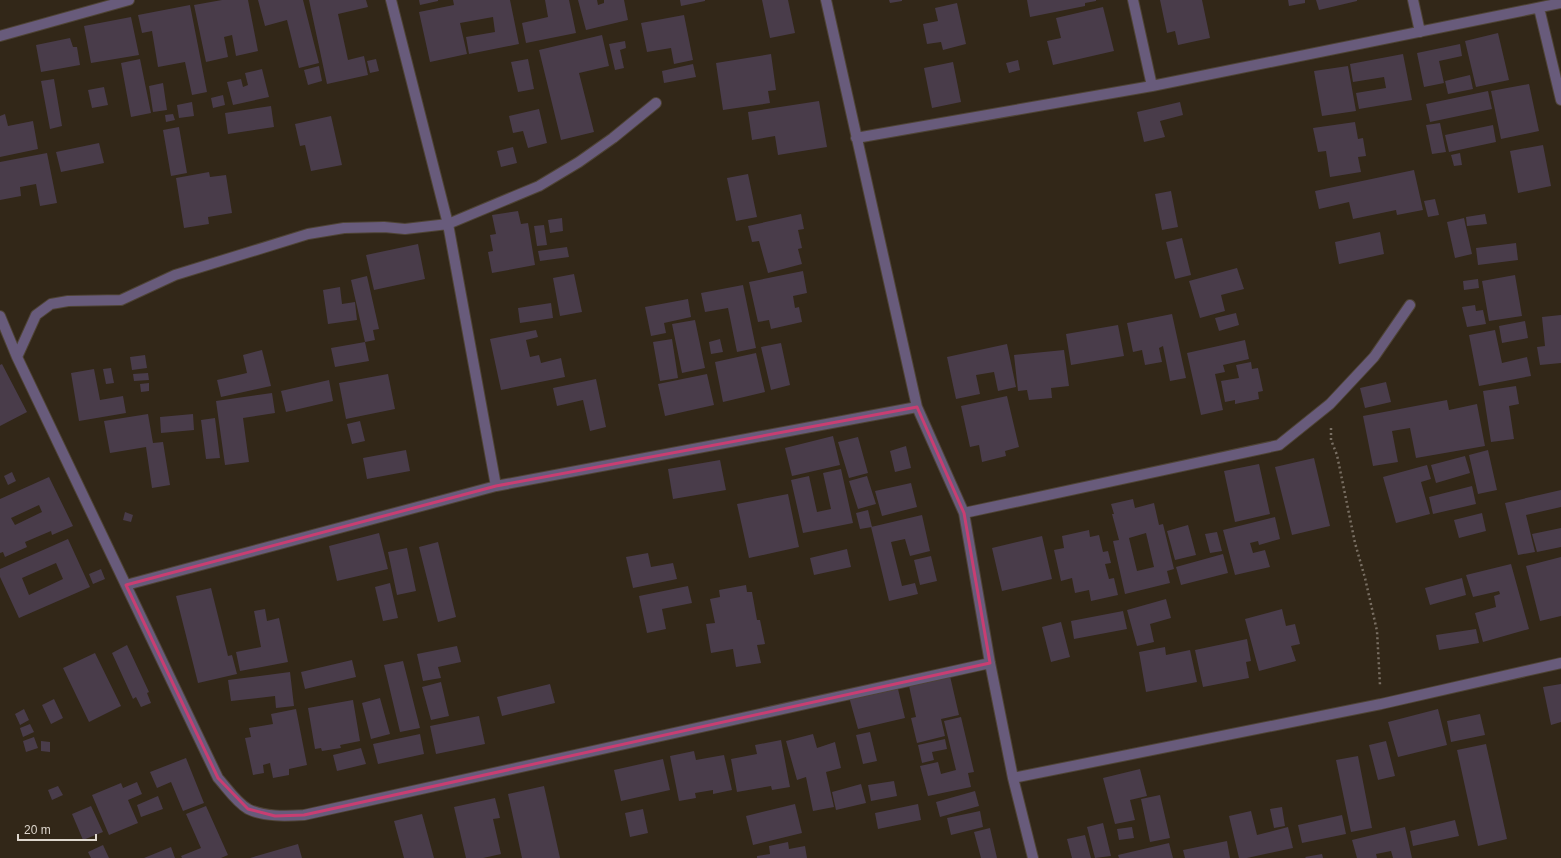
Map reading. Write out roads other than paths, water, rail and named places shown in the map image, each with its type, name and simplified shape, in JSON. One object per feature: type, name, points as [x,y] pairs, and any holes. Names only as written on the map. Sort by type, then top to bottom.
[{"type":"street","points":[[0,36],[129,0]]},
{"type":"street","points":[[391,0],[448,224],[496,486]]},
{"type":"street","points":[[826,0],[916,406],[964,513],[990,662],[1013,778],[1033,858]]},
{"type":"street","points":[[1133,0],[1152,86]]},
{"type":"street","points":[[1413,0],[1420,32]]},
{"type":"street","points":[[856,138],[1152,86],[1561,3]]},
{"type":"street","points":[[1539,8],[1561,100]]},
{"type":"street","points":[[17,357],[36,315],[51,304],[68,301],[121,300],[175,275],[308,234],[344,228],[384,227],[405,229],[448,224],[539,186],[590,154],[656,104]]},
{"type":"street","points":[[964,513],[1279,445],[1330,404],[1374,357],[1410,305]]},
{"type":"street","points":[[0,316],[17,357],[218,778],[232,795],[248,809],[274,816],[304,815],[990,662]]},
{"type":"street","points":[[126,585],[496,486],[916,406]]},
{"type":"street","points":[[1013,778],[1381,704],[1561,663]]}]
